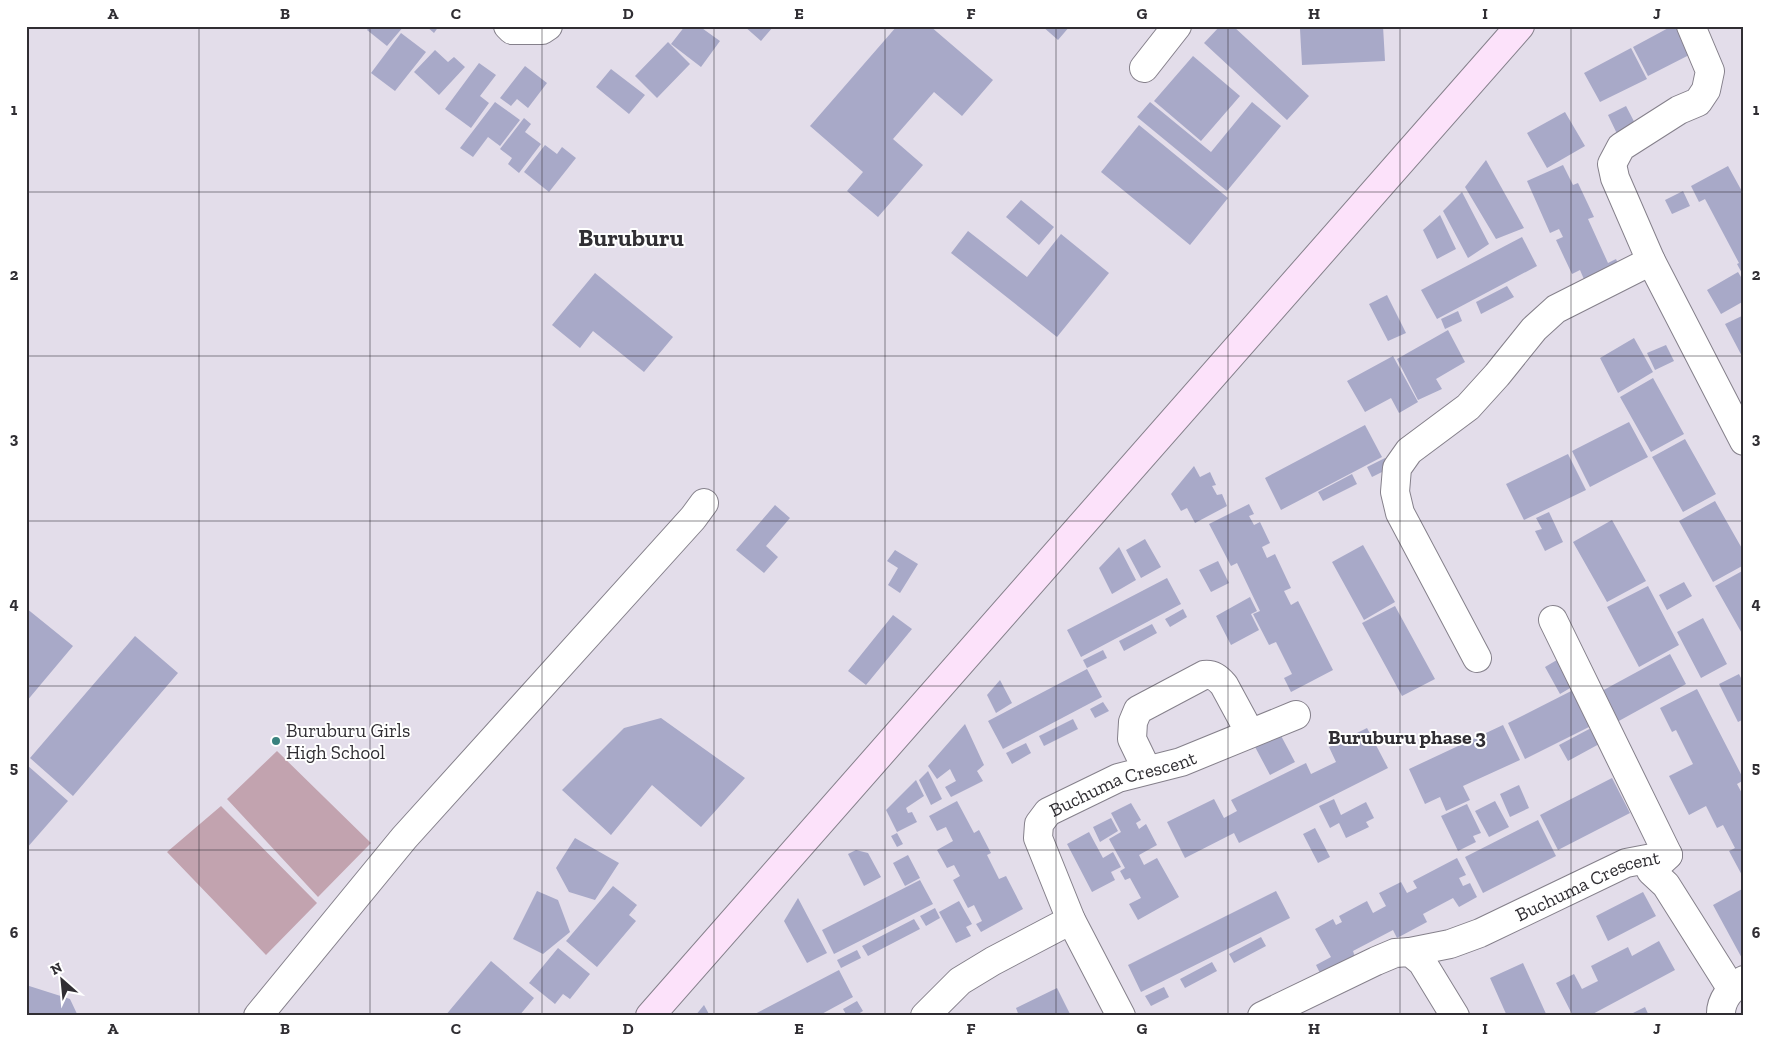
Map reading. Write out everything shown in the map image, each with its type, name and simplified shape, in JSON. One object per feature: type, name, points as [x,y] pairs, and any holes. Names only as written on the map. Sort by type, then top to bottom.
[{"type":"street","points":[[508,26],[512,30],[542,30],[548,26]]},
{"type":"street","points":[[1144,68],[1178,26]]},
{"type":"street","points":[[650,1016],[1520,26]]},
{"type":"street","points":[[1691,26],[1710,71],[1706,90],[1698,102],[1679,110],[1621,147],[1612,164],[1616,178],[1651,261],[1737,408],[1744,441]]},
{"type":"street","points":[[1477,658],[1400,513],[1395,492],[1398,468],[1409,451],[1468,407],[1497,376],[1534,329],[1556,309],[1651,261]]},
{"type":"street","points":[[258,1016],[404,838],[687,525],[704,503]]},
{"type":"street","points":[[1554,620],[1668,855]]},
{"type":"street","points":[[1147,770],[1132,739],[1133,722],[1138,710],[1204,675],[1210,674],[1224,684],[1250,733]]},
{"type":"street","name":"Buchuma Crescent","points":[[1121,1016],[1071,920],[1038,838],[1039,824],[1048,812],[1118,778],[1181,762],[1296,715]]},
{"type":"street","name":"Buchuma Crescent","points":[[1262,1016],[1395,953],[1450,944],[1465,939],[1626,863],[1668,855]]},
{"type":"street","name":"Buchuma Crescent","points":[[1668,855],[1651,871],[1666,885],[1737,984],[1721,1009],[1721,1016]]},
{"type":"street","points":[[925,1016],[960,981],[992,961],[1071,920]]},
{"type":"street","points":[[1410,952],[1422,962],[1455,1016]]},
{"type":"shaded area","points":[[277,751],[371,843],[318,897],[227,799]]},
{"type":"shaded area","points":[[221,806],[317,903],[266,955],[167,852]]},
{"type":"building","points":[[370,26],[404,26],[387,46],[367,30]]},
{"type":"building","points":[[426,26],[439,26],[434,33]]},
{"type":"building","points":[[685,26],[699,26],[720,41],[701,67],[671,44]]},
{"type":"building","points":[[744,26],[772,26],[773,27],[761,41]]},
{"type":"building","points":[[897,26],[930,26],[993,80],[962,116],[934,92],[893,139],[923,165],[878,217],[847,191],[863,172],[810,126]]},
{"type":"building","points":[[1042,26],[1070,26],[1058,40]]},
{"type":"building","points":[[1220,26],[1233,26],[1309,96],[1287,120],[1204,43]]},
{"type":"building","points":[[1338,26],[1383,26],[1385,61],[1302,65],[1300,29]]},
{"type":"building","points":[[1672,26],[1682,26],[1695,52],[1648,76],[1633,47]]},
{"type":"building","points":[[401,33],[426,52],[395,91],[371,73]]},
{"type":"building","points":[[668,42],[690,64],[657,98],[635,76]]},
{"type":"building","points":[[1631,48],[1647,79],[1600,102],[1584,73]]},
{"type":"building","points":[[435,50],[448,62],[454,57],[465,67],[439,95],[414,72]]},
{"type":"building","points":[[1193,56],[1240,96],[1201,141],[1154,101]]},
{"type":"building","points":[[479,63],[496,75],[480,96],[489,103],[471,128],[445,109]]},
{"type":"building","points":[[525,66],[547,83],[528,108],[517,99],[511,106],[500,98]]},
{"type":"building","points":[[611,69],[645,95],[629,114],[596,87]]},
{"type":"building","points":[[495,102],[520,120],[500,146],[488,137],[473,157],[460,148]]},
{"type":"building","points":[[1150,102],[1211,152],[1252,102],[1281,126],[1227,191],[1137,117]]},
{"type":"building","points":[[1626,106],[1639,131],[1620,140],[1608,115]]},
{"type":"building","points":[[1565,112],[1585,146],[1547,168],[1527,133]]},
{"type":"building","points":[[524,118],[531,124],[525,132],[541,144],[519,173],[508,164],[512,158],[500,149]]},
{"type":"building","points":[[1139,125],[1228,198],[1190,245],[1101,172]]},
{"type":"building","points":[[545,145],[557,154],[562,147],[576,158],[549,192],[524,172]]},
{"type":"building","points":[[1486,160],[1524,228],[1496,239],[1465,187]]},
{"type":"building","points":[[1563,165],[1573,185],[1578,183],[1594,217],[1588,219],[1608,263],[1616,259],[1623,275],[1589,291],[1580,270],[1572,274],[1556,240],[1563,237],[1559,229],[1550,233],[1527,181]]},
{"type":"building","points":[[1728,166],[1744,195],[1744,277],[1737,264],[1739,263],[1705,199],[1699,202],[1691,186]]},
{"type":"building","points":[[1683,191],[1690,206],[1672,214],[1665,200]]},
{"type":"building","points":[[1462,192],[1489,244],[1468,258],[1443,211]]},
{"type":"building","points":[[1021,200],[1054,227],[1039,245],[1006,217]]},
{"type":"building","points":[[1440,215],[1456,249],[1437,259],[1423,230]]},
{"type":"building","points":[[968,231],[1027,277],[1061,234],[1109,273],[1057,337],[951,253]]},
{"type":"building","points":[[1522,237],[1537,266],[1437,319],[1421,290]]},
{"type":"building","points":[[1738,272],[1744,282],[1744,301],[1721,314],[1707,290]]},
{"type":"building","points":[[595,273],[673,337],[644,372],[593,331],[580,348],[552,325]]},
{"type":"building","points":[[1507,286],[1514,297],[1481,314],[1476,302]]},
{"type":"building","points":[[1387,295],[1406,333],[1388,341],[1369,304]]},
{"type":"building","points":[[1458,311],[1462,321],[1445,329],[1441,319]]},
{"type":"building","points":[[1744,315],[1744,360],[1725,324]]},
{"type":"building","points":[[1448,330],[1465,362],[1436,379],[1442,389],[1418,400],[1397,359]]},
{"type":"building","points":[[1634,338],[1653,372],[1618,393],[1600,358]]},
{"type":"building","points":[[1666,345],[1674,361],[1655,370],[1647,353]]},
{"type":"building","points":[[1393,356],[1418,402],[1399,413],[1391,398],[1365,412],[1347,381]]},
{"type":"building","points":[[1653,378],[1684,434],[1651,452],[1620,397]]},
{"type":"building","points":[[1629,422],[1648,457],[1590,487],[1572,451]]},
{"type":"building","points":[[1365,425],[1382,457],[1281,510],[1265,478]]},
{"type":"building","points":[[1685,439],[1716,494],[1683,512],[1652,457]]},
{"type":"building","points":[[1568,454],[1586,490],[1524,520],[1506,484]]},
{"type":"building","points":[[1385,458],[1390,468],[1372,477],[1367,467]]},
{"type":"building","points":[[1194,466],[1200,477],[1210,472],[1216,485],[1212,486],[1217,495],[1222,494],[1227,506],[1195,523],[1187,508],[1181,511],[1171,494]]},
{"type":"building","points":[[1352,474],[1357,484],[1323,501],[1318,492]]},
{"type":"building","points":[[1715,501],[1744,552],[1744,565],[1713,582],[1679,521]]},
{"type":"building","points":[[1249,504],[1254,514],[1249,516],[1254,525],[1260,522],[1270,543],[1262,547],[1267,558],[1275,554],[1291,588],[1284,591],[1291,605],[1298,601],[1333,670],[1291,692],[1284,678],[1292,674],[1276,642],[1269,645],[1253,614],[1260,611],[1237,563],[1231,566],[1209,524]]},
{"type":"building","points":[[775,505],[790,518],[766,546],[778,557],[764,573],[736,550]]},
{"type":"building","points":[[1549,512],[1563,542],[1545,551],[1535,531],[1542,529],[1536,518]]},
{"type":"building","points":[[1612,520],[1646,581],[1607,602],[1573,542]]},
{"type":"building","points":[[1145,539],[1161,567],[1141,578],[1126,550]]},
{"type":"building","points":[[1363,545],[1395,602],[1364,620],[1332,562]]},
{"type":"building","points":[[1119,547],[1136,580],[1112,594],[1099,568]]},
{"type":"building","points":[[895,550],[918,564],[900,593],[888,585],[898,568],[887,561]]},
{"type":"building","points":[[1218,561],[1229,583],[1211,592],[1199,570]]},
{"type":"building","points":[[1744,570],[1744,637],[1715,586]]},
{"type":"building","points":[[1167,578],[1181,604],[1081,657],[1067,630]]},
{"type":"building","points":[[1684,582],[1692,596],[1667,610],[1659,595]]},
{"type":"building","points":[[1648,586],[1679,645],[1639,667],[1607,607]]},
{"type":"building","points":[[1250,597],[1257,611],[1251,614],[1259,630],[1231,645],[1216,616]]},
{"type":"building","points":[[1395,606],[1435,679],[1402,696],[1362,623]]},
{"type":"building","points":[[26,608],[73,646],[26,702]]},
{"type":"building","points":[[1183,609],[1187,617],[1170,627],[1165,619]]},
{"type":"building","points":[[893,615],[912,629],[866,685],[848,671]]},
{"type":"building","points":[[1703,618],[1727,664],[1701,678],[1677,632]]},
{"type":"building","points":[[1152,624],[1157,633],[1124,651],[1119,641]]},
{"type":"building","points":[[135,636],[178,673],[73,796],[30,758]]},
{"type":"building","points":[[1103,650],[1107,658],[1087,668],[1083,660]]},
{"type":"building","points":[[1670,654],[1686,684],[1617,722],[1600,692]]},
{"type":"building","points":[[1562,657],[1577,684],[1560,694],[1545,667]]},
{"type":"building","points":[[1087,669],[1102,697],[1003,749],[988,721]]},
{"type":"building","points":[[1739,674],[1744,684],[1744,719],[1738,722],[1719,684]]},
{"type":"building","points":[[1000,680],[1012,703],[996,713],[987,695]]},
{"type":"building","points":[[1581,686],[1599,722],[1525,759],[1508,723]]},
{"type":"building","points":[[1697,689],[1744,780],[1737,784],[1744,797],[1744,879],[1729,851],[1735,848],[1723,825],[1717,828],[1706,806],[1689,815],[1669,776],[1693,764],[1676,730],[1672,732],[1660,708]]},
{"type":"building","points":[[1103,702],[1109,711],[1095,718],[1090,709]]},
{"type":"building","points":[[661,718],[745,778],[701,827],[652,785],[611,835],[562,790],[624,728]]},
{"type":"building","points":[[1073,719],[1078,729],[1044,746],[1039,736]]},
{"type":"building","points":[[965,724],[984,765],[977,771],[983,781],[951,797],[945,787],[956,781],[950,769],[937,779],[928,766]]},
{"type":"building","points":[[1503,725],[1520,760],[1463,786],[1470,800],[1446,811],[1440,797],[1425,804],[1409,769]]},
{"type":"building","points":[[1593,727],[1601,743],[1568,761],[1559,745]]},
{"type":"building","points":[[1367,728],[1388,768],[1239,843],[1234,833],[1185,858],[1167,822],[1214,799],[1224,818],[1237,811],[1231,800],[1306,763],[1311,774],[1336,762],[1329,747]]},
{"type":"building","points":[[1279,732],[1295,762],[1270,775],[1254,745]]},
{"type":"building","points":[[1026,743],[1031,753],[1012,764],[1006,753]]},
{"type":"building","points":[[26,766],[68,801],[26,849]]},
{"type":"building","points":[[928,771],[942,799],[931,805],[919,780]]},
{"type":"building","points":[[1612,778],[1630,813],[1558,850],[1540,815]]},
{"type":"building","points":[[916,780],[924,796],[906,808],[908,813],[912,812],[917,822],[897,832],[886,810]]},
{"type":"building","points":[[1519,785],[1529,808],[1510,817],[1500,794]]},
{"type":"building","points":[[1334,799],[1341,815],[1366,802],[1374,818],[1366,822],[1369,827],[1346,838],[1339,823],[1330,828],[1319,806]]},
{"type":"building","points":[[957,801],[974,833],[979,830],[991,853],[987,855],[999,879],[1006,876],[1023,909],[981,932],[976,924],[982,921],[974,905],[968,908],[953,880],[960,876],[954,865],[947,868],[937,850],[953,841],[946,827],[937,831],[929,816]]},
{"type":"building","points":[[1495,801],[1509,827],[1489,837],[1475,811]]},
{"type":"building","points":[[1131,803],[1141,820],[1136,823],[1139,829],[1146,824],[1157,845],[1139,855],[1144,865],[1157,858],[1179,897],[1138,920],[1129,904],[1141,898],[1130,878],[1125,880],[1120,871],[1125,868],[1109,839],[1121,832],[1111,813]]},
{"type":"building","points":[[1467,804],[1481,833],[1473,836],[1476,842],[1458,851],[1441,816]]},
{"type":"building","points":[[1111,818],[1118,831],[1100,842],[1093,827]]},
{"type":"building","points":[[1538,820],[1556,856],[1483,893],[1465,857]]},
{"type":"building","points":[[1315,828],[1330,857],[1318,863],[1303,834]]},
{"type":"building","points":[[1089,832],[1103,858],[1113,852],[1121,867],[1111,872],[1115,880],[1092,892],[1067,844]]},
{"type":"building","points":[[897,833],[903,844],[897,847],[891,836]]},
{"type":"building","points":[[575,838],[619,863],[595,900],[569,892],[556,868]]},
{"type":"building","points":[[856,850],[868,853],[881,877],[864,886],[848,854]]},
{"type":"building","points":[[908,855],[920,878],[905,886],[893,863]]},
{"type":"building","points":[[1457,858],[1466,875],[1459,878],[1463,886],[1470,883],[1477,897],[1459,907],[1453,898],[1423,914],[1427,922],[1397,938],[1393,930],[1353,951],[1355,957],[1321,975],[1316,965],[1331,957],[1315,929],[1333,919],[1336,925],[1342,922],[1339,916],[1367,901],[1373,913],[1386,906],[1379,893],[1401,882],[1407,893],[1417,888],[1413,881]]},
{"type":"building","points":[[920,880],[933,904],[834,954],[822,930]]},
{"type":"building","points":[[613,886],[637,905],[629,915],[636,921],[597,967],[566,941]]},
{"type":"building","points":[[1744,888],[1744,962],[1713,905]]},
{"type":"building","points":[[537,891],[558,900],[570,932],[543,954],[513,939]]},
{"type":"building","points":[[1276,891],[1290,918],[1141,992],[1128,965]]},
{"type":"building","points":[[1643,892],[1656,916],[1608,941],[1596,916]]},
{"type":"building","points":[[798,898],[827,953],[807,963],[784,921]]},
{"type":"building","points":[[959,901],[972,924],[966,927],[971,936],[956,943],[939,912]]},
{"type":"building","points":[[935,908],[940,918],[926,926],[920,916]]},
{"type":"building","points":[[914,919],[920,929],[868,956],[862,946]]},
{"type":"building","points":[[1261,937],[1266,946],[1234,963],[1229,954]]},
{"type":"building","points":[[1659,941],[1675,970],[1589,1016],[1573,1016],[1556,983],[1574,974],[1582,989],[1598,981],[1591,966],[1628,947],[1632,956]]},
{"type":"building","points":[[558,948],[590,974],[570,999],[563,994],[555,1004],[529,983]]},
{"type":"building","points":[[857,950],[861,958],[841,968],[837,960]]},
{"type":"building","points":[[491,961],[534,998],[519,1016],[445,1016]]},
{"type":"building","points":[[1212,962],[1217,971],[1185,988],[1180,979]]},
{"type":"building","points":[[1523,963],[1547,1016],[1507,1016],[1490,978]]},
{"type":"building","points":[[839,970],[853,997],[818,1016],[751,1016]]},
{"type":"building","points":[[26,985],[70,999],[78,1016],[26,1016]]},
{"type":"building","points":[[1164,987],[1169,997],[1151,1006],[1145,996]]},
{"type":"building","points":[[1057,988],[1071,1016],[1019,1016],[1016,1008]]},
{"type":"building","points":[[857,1001],[863,1011],[855,1016],[847,1016],[843,1009]]},
{"type":"building","points":[[704,1005],[710,1016],[695,1016]]},
{"type":"building","points":[[1645,1007],[1649,1016],[1627,1016]]},
{"type":"place","name":"Buruburu Girls High School","points":[[276,741]]},
{"type":"district","name":"Buruburu","points":[[631,238]]},
{"type":"district","name":"Buruburu phase 3","points":[[1407,737]]}]
